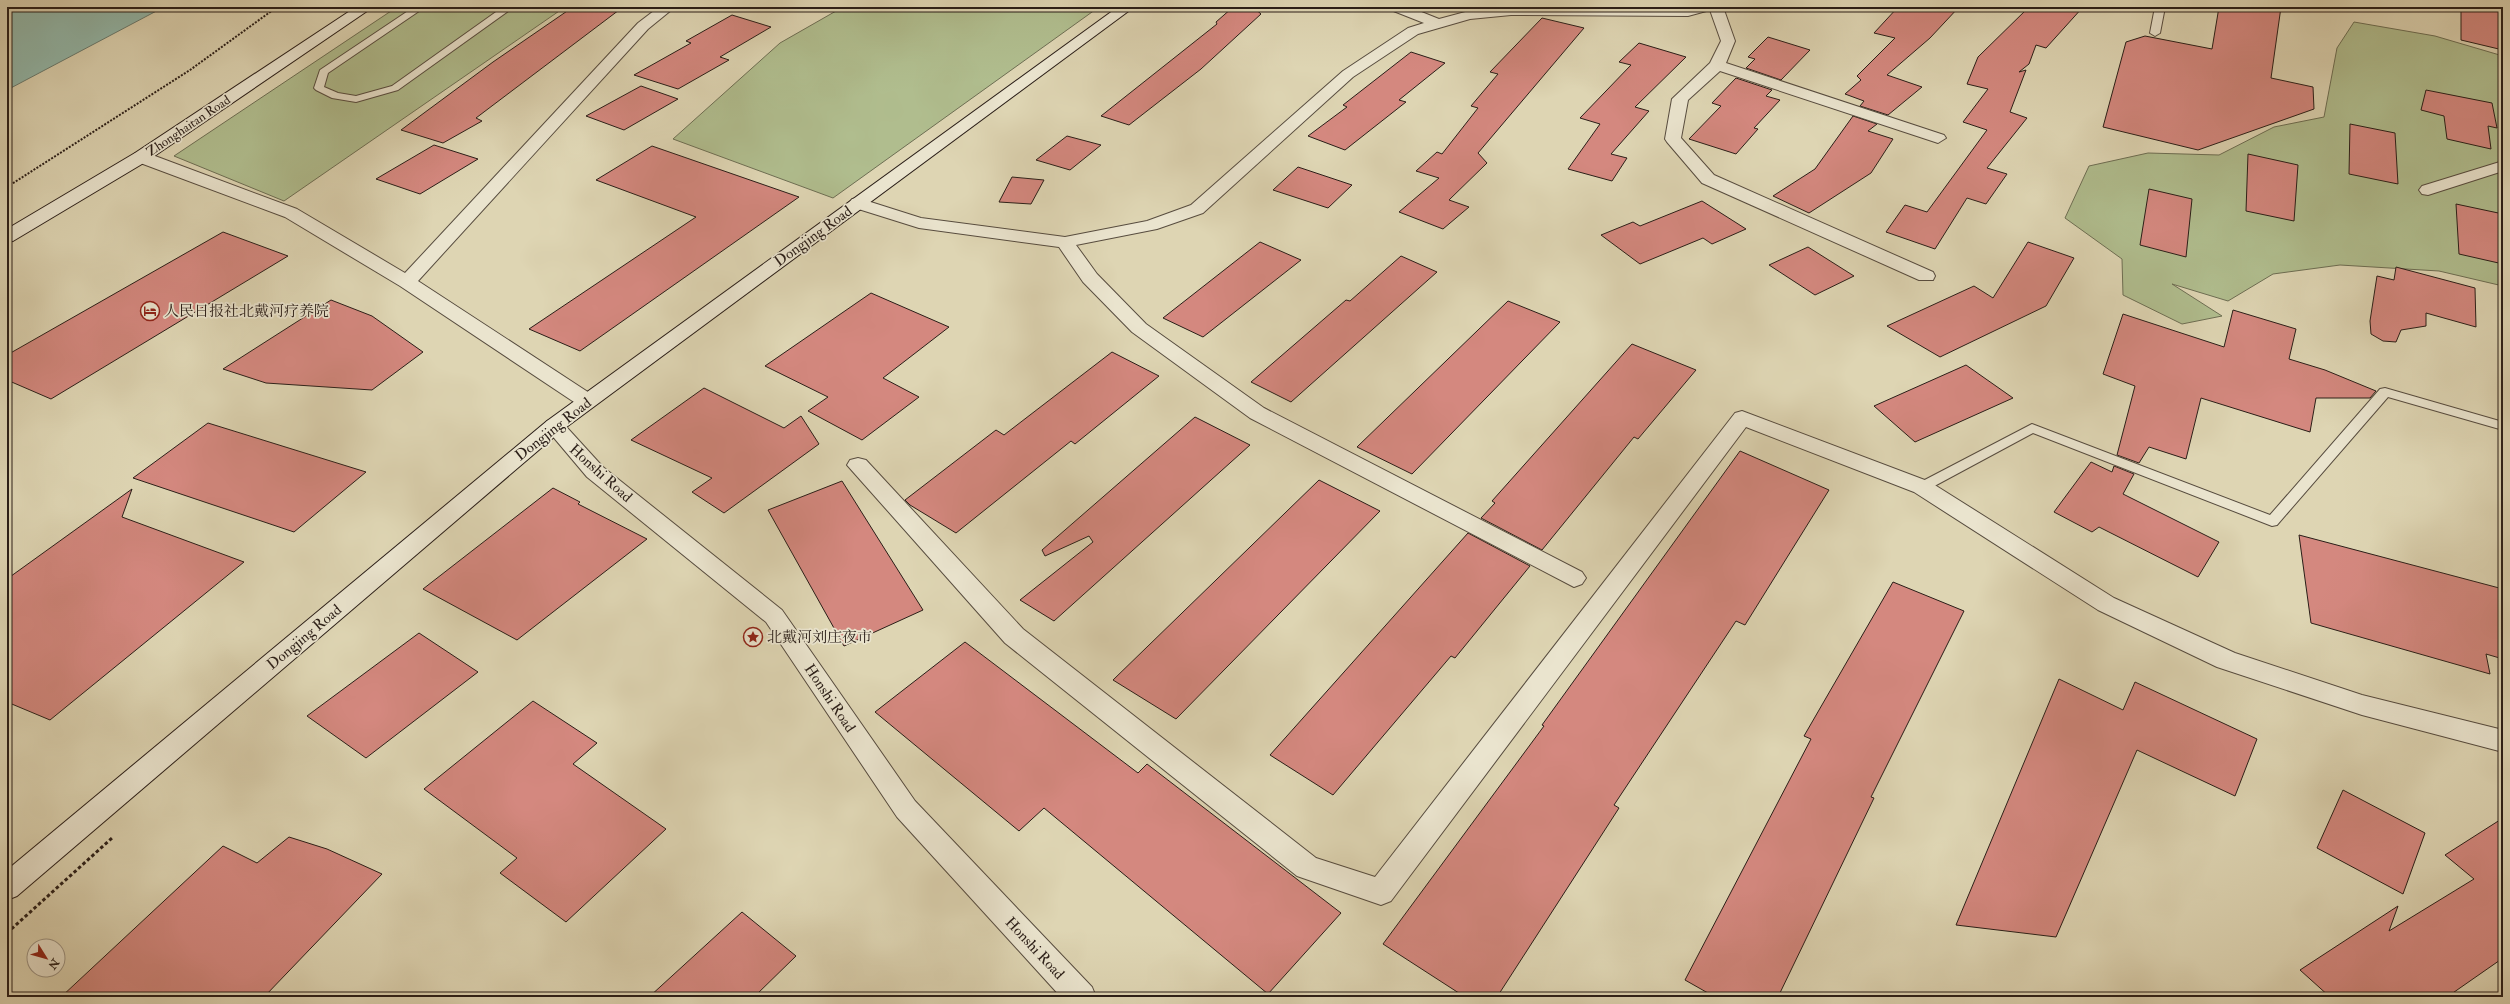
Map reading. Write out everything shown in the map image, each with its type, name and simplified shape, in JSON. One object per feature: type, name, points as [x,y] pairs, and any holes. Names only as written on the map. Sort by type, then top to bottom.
[{"type":"street","name":"Zhonghaitan Road","points":[[7,237],[141,157],[366,7]]},
{"type":"street","points":[[407,282],[643,26],[668,7]]},
{"type":"street","name":"Dongjing Road","points":[[7,888],[554,426],[1127,7]]},
{"type":"street","points":[[1396,7],[1439,24]]},
{"type":"street","points":[[858,203],[919,223],[1065,242],[1151,225],[1198,209],[1348,74],[1413,31],[1469,16],[1511,11],[1570,10],[1637,13],[1688,12],[1704,7]]},
{"type":"street","points":[[1716,7],[1728,41],[1717,65],[1680,99],[1672,139],[1708,179],[1926,276]]},
{"type":"street","points":[[1717,65],[1938,138]]},
{"type":"street","points":[[141,157],[291,213],[407,282],[587,401]]},
{"type":"street","points":[[2428,190],[2503,166]]},
{"type":"street","points":[[1065,242],[1090,278],[1140,328],[1257,413],[1574,578]]},
{"type":"street","points":[[858,465],[1014,636],[1307,867],[1381,892],[1742,418],[1922,486],[2106,604],[2226,660],[2362,705],[2503,741]]},
{"type":"street","name":"Honshi Road","points":[[554,426],[595,472],[774,616],[906,809],[1081,997]]},
{"type":"lane","points":[[420,7],[323,72],[319,88],[336,96],[356,99],[395,88],[508,7]]},
{"type":"lane","points":[[2155,32],[2160,7]]},
{"type":"lane","points":[[1922,486],[2032,428],[2272,522],[2385,392],[2503,426]]},
{"type":"path","points":[[7,187],[190,70],[277,7]]},
{"type":"shaded area","points":[[7,7],[164,7],[7,90]]},
{"type":"shaded area","points":[[397,7],[565,7],[284,201],[174,156]]},
{"type":"shaded area","points":[[843,7],[1099,7],[833,198],[673,139],[780,43]]},
{"type":"shaded area","points":[[2354,22],[2435,36],[2503,56],[2503,286],[2439,271],[2340,265],[2273,274],[2228,301],[2172,284],[2222,316],[2182,324],[2123,295],[2122,259],[2065,218],[2089,166],[2148,153],[2219,155],[2274,127],[2324,117],[2337,48]]},
{"type":"building","points":[[573,7],[623,7],[476,118],[482,121],[443,143],[401,130],[493,62]]},
{"type":"building","points":[[1253,7],[1261,14],[1201,69],[1129,125],[1101,116],[1217,24],[1216,22],[1232,8]]},
{"type":"building","points":[[1898,7],[1959,7],[1930,38],[1887,75],[1922,87],[1888,115],[1860,106],[1864,101],[1845,94],[1861,80],[1857,76],[1895,38],[1874,33]]},
{"type":"building","points":[[2029,7],[2083,7],[2046,48],[2036,45],[2029,64],[2019,72],[2026,70],[2010,112],[2027,118],[1987,168],[2007,174],[1986,204],[1967,198],[1935,249],[1886,232],[1905,205],[1927,212],[1987,130],[1963,122],[1988,89],[1967,84],[1978,57]]},
{"type":"building","points":[[2219,7],[2281,7],[2271,78],[2313,87],[2314,109],[2198,150],[2103,127],[2126,42],[2145,36],[2212,49]]},
{"type":"building","points":[[2461,7],[2503,7],[2503,50],[2461,40]]},
{"type":"building","points":[[732,15],[771,27],[720,57],[729,60],[678,89],[634,75],[691,43],[686,41]]},
{"type":"building","points":[[1542,18],[1584,28],[1478,153],[1487,163],[1449,200],[1469,207],[1443,229],[1399,212],[1439,178],[1416,171],[1437,152],[1442,154],[1478,108],[1471,106],[1498,74],[1490,72]]},
{"type":"building","points":[[1768,37],[1810,50],[1781,80],[1746,68],[1755,59],[1748,57]]},
{"type":"building","points":[[1639,43],[1686,57],[1635,107],[1649,111],[1611,154],[1627,158],[1612,181],[1568,169],[1600,124],[1580,118],[1631,65],[1619,62]]},
{"type":"building","points":[[1411,52],[1445,63],[1399,100],[1406,102],[1345,150],[1308,136],[1347,107],[1343,105]]},
{"type":"building","points":[[1736,78],[1772,90],[1766,96],[1780,100],[1754,128],[1758,129],[1736,154],[1689,139],[1721,106],[1712,103]]},
{"type":"building","points":[[641,86],[678,99],[624,130],[586,116]]},
{"type":"building","points":[[2426,90],[2492,103],[2497,128],[2488,126],[2491,149],[2447,139],[2444,116],[2421,110]]},
{"type":"building","points":[[1853,116],[1877,124],[1868,131],[1893,139],[1871,173],[1809,213],[1773,196],[1815,169]]},
{"type":"building","points":[[2350,124],[2395,133],[2398,184],[2349,174]]},
{"type":"building","points":[[1067,136],[1101,145],[1070,170],[1036,160]]},
{"type":"building","points":[[434,145],[478,159],[420,194],[376,179]]},
{"type":"building","points":[[652,146],[799,197],[580,351],[529,329],[696,217],[596,180]]},
{"type":"building","points":[[2248,154],[2298,165],[2294,221],[2246,211]]},
{"type":"building","points":[[1298,167],[1352,185],[1328,208],[1273,190]]},
{"type":"building","points":[[1012,177],[1044,180],[1031,204],[999,202]]},
{"type":"building","points":[[2149,189],[2192,199],[2186,257],[2140,245]]},
{"type":"building","points":[[1702,201],[1746,229],[1712,244],[1703,238],[1640,264],[1601,235],[1633,222],[1640,226]]},
{"type":"building","points":[[2456,204],[2503,214],[2503,264],[2459,254]]},
{"type":"building","points":[[223,232],[288,256],[51,399],[7,380],[7,355]]},
{"type":"building","points":[[1260,242],[1301,260],[1203,337],[1163,318]]},
{"type":"building","points":[[2028,242],[2074,258],[2046,306],[1940,357],[1887,326],[1974,286],[1993,298]]},
{"type":"building","points":[[1808,247],[1854,276],[1815,295],[1769,265]]},
{"type":"building","points":[[1401,256],[1437,272],[1291,402],[1251,382],[1346,300],[1350,301]]},
{"type":"building","points":[[2396,267],[2475,288],[2476,327],[2426,313],[2426,326],[2401,330],[2396,342],[2383,341],[2371,334],[2370,321],[2377,276],[2394,280]]},
{"type":"building","points":[[871,293],[949,327],[883,378],[919,397],[862,440],[808,411],[828,397],[765,366]]},
{"type":"building","points":[[331,300],[372,316],[423,352],[372,390],[266,383],[223,369]]},
{"type":"building","points":[[1508,301],[1560,322],[1412,474],[1357,447]]},
{"type":"building","points":[[2233,310],[2296,329],[2289,359],[2325,370],[2376,391],[2370,398],[2316,398],[2310,432],[2201,398],[2186,459],[2149,447],[2139,463],[2117,455],[2135,386],[2103,374],[2123,314],[2224,347]]},
{"type":"building","points":[[1632,344],[1696,370],[1638,439],[1634,437],[1542,550],[1481,518],[1495,503],[1492,501]]},
{"type":"building","points":[[1112,352],[1159,376],[1075,444],[1071,441],[956,533],[910,505],[905,500],[996,430],[1004,435]]},
{"type":"building","points":[[1966,365],[2013,398],[1915,442],[1874,406]]},
{"type":"building","points":[[704,388],[784,428],[801,416],[819,444],[724,513],[692,492],[712,478],[631,440]]},
{"type":"building","points":[[1195,417],[1250,445],[1054,621],[1020,600],[1093,542],[1089,536],[1045,556],[1042,550]]},
{"type":"building","points":[[208,423],[366,472],[294,532],[133,478]]},
{"type":"building","points":[[1740,451],[1829,490],[1745,625],[1736,621],[1614,805],[1619,808],[1497,997],[1465,997],[1383,944],[1544,726],[1542,725]]},
{"type":"building","points":[[2091,462],[2112,472],[2114,466],[2134,474],[2123,494],[2219,542],[2198,577],[2099,527],[2092,532],[2054,512]]},
{"type":"building","points":[[1319,480],[1380,511],[1176,719],[1113,680]]},
{"type":"building","points":[[842,481],[923,610],[844,646],[768,510]]},
{"type":"building","points":[[553,488],[580,502],[578,504],[647,539],[517,640],[423,589]]},
{"type":"building","points":[[132,489],[122,517],[244,562],[50,720],[7,702],[7,579]]},
{"type":"building","points":[[1468,533],[1530,566],[1455,658],[1451,656],[1333,795],[1270,755]]},
{"type":"building","points":[[2299,535],[2503,589],[2503,659],[2486,654],[2490,674],[2311,623]]},
{"type":"building","points":[[1893,582],[1964,611],[1871,797],[1874,798],[1778,997],[1715,997],[1685,980],[1811,739],[1804,736]]},
{"type":"building","points":[[419,633],[478,672],[366,758],[307,716]]},
{"type":"building","points":[[965,642],[1138,773],[1147,764],[1341,913],[1268,994],[1044,808],[1019,831],[875,712]]},
{"type":"building","points":[[2059,679],[2123,710],[2135,682],[2257,739],[2235,796],[2137,750],[2056,937],[1956,925]]},
{"type":"building","points":[[533,701],[597,743],[573,764],[666,829],[566,922],[500,873],[517,858],[424,789]]},
{"type":"building","points":[[2343,790],[2425,833],[2403,894],[2317,848]]},
{"type":"building","points":[[2503,818],[2503,958],[2447,997],[2330,997],[2300,970],[2398,906],[2389,931],[2474,879],[2445,855]]},
{"type":"building","points":[[289,837],[327,849],[382,874],[264,997],[61,997],[223,846],[257,863]]},
{"type":"building","points":[[742,912],[796,956],[754,997],[649,997]]},
{"type":"place","name":"人民日报社北戴河疗养院","points":[[150,311]]},
{"type":"place","name":"北戴河刘庄夜市","points":[[753,637]]}]
